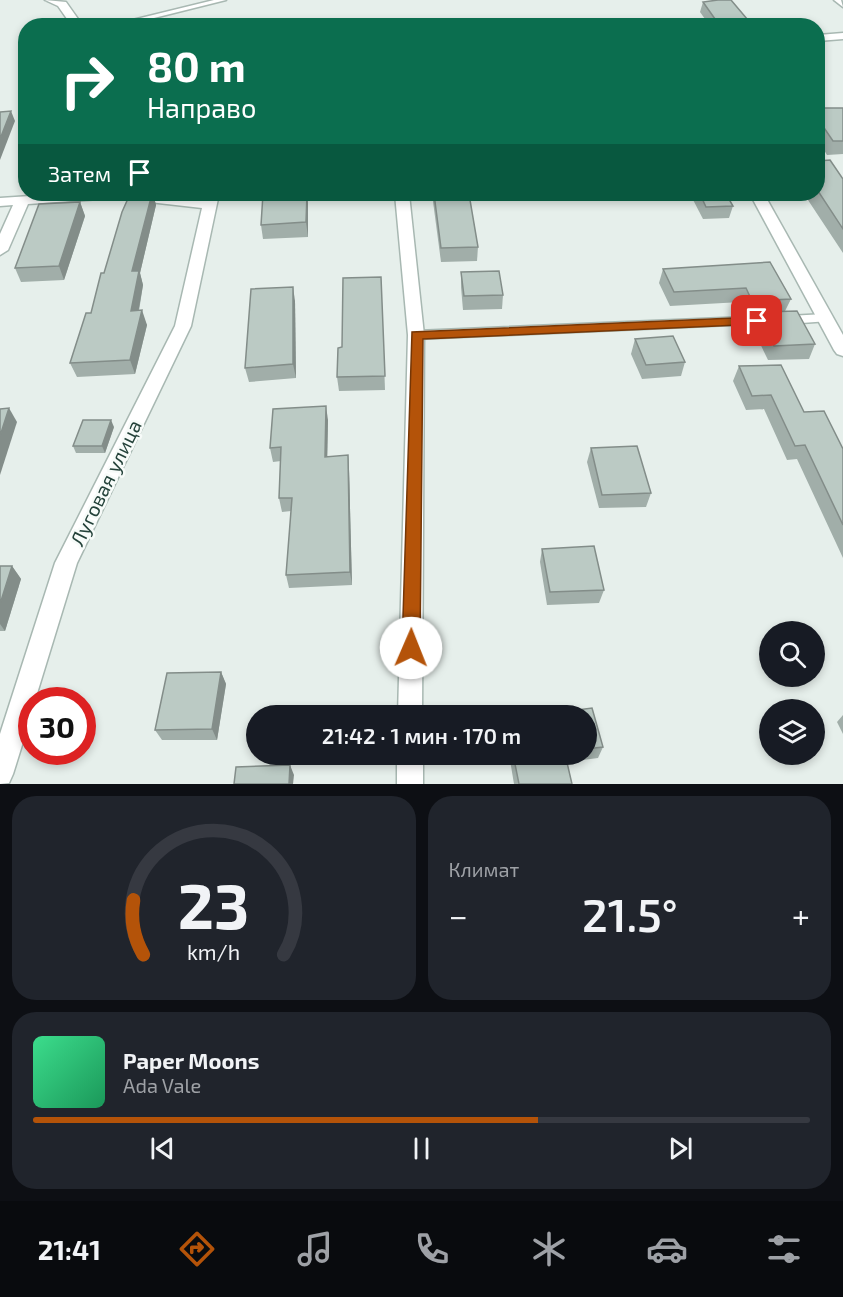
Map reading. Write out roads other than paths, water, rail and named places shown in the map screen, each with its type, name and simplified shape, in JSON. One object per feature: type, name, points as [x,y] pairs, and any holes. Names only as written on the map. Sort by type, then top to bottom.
[{"type":"street","points":[[50,0],[62,4],[72,18]]},
{"type":"street","points":[[825,37],[843,36]]},
{"type":"street","points":[[0,202],[18,198]]},
{"type":"street","points":[[0,250],[22,201]]},
{"type":"street","name":"Луговая улица","points":[[0,774],[66,563],[183,326],[211,201]]},
{"type":"street","points":[[403,201],[416,335],[410,705]]},
{"type":"street","points":[[761,201],[843,350]]},
{"type":"street","points":[[410,765],[410,784]]},
{"type":"lane","points":[[145,18],[223,0]]},
{"type":"lane","points":[[837,0],[843,5]]},
{"type":"lane","points":[[416,335],[825,318]]}]
